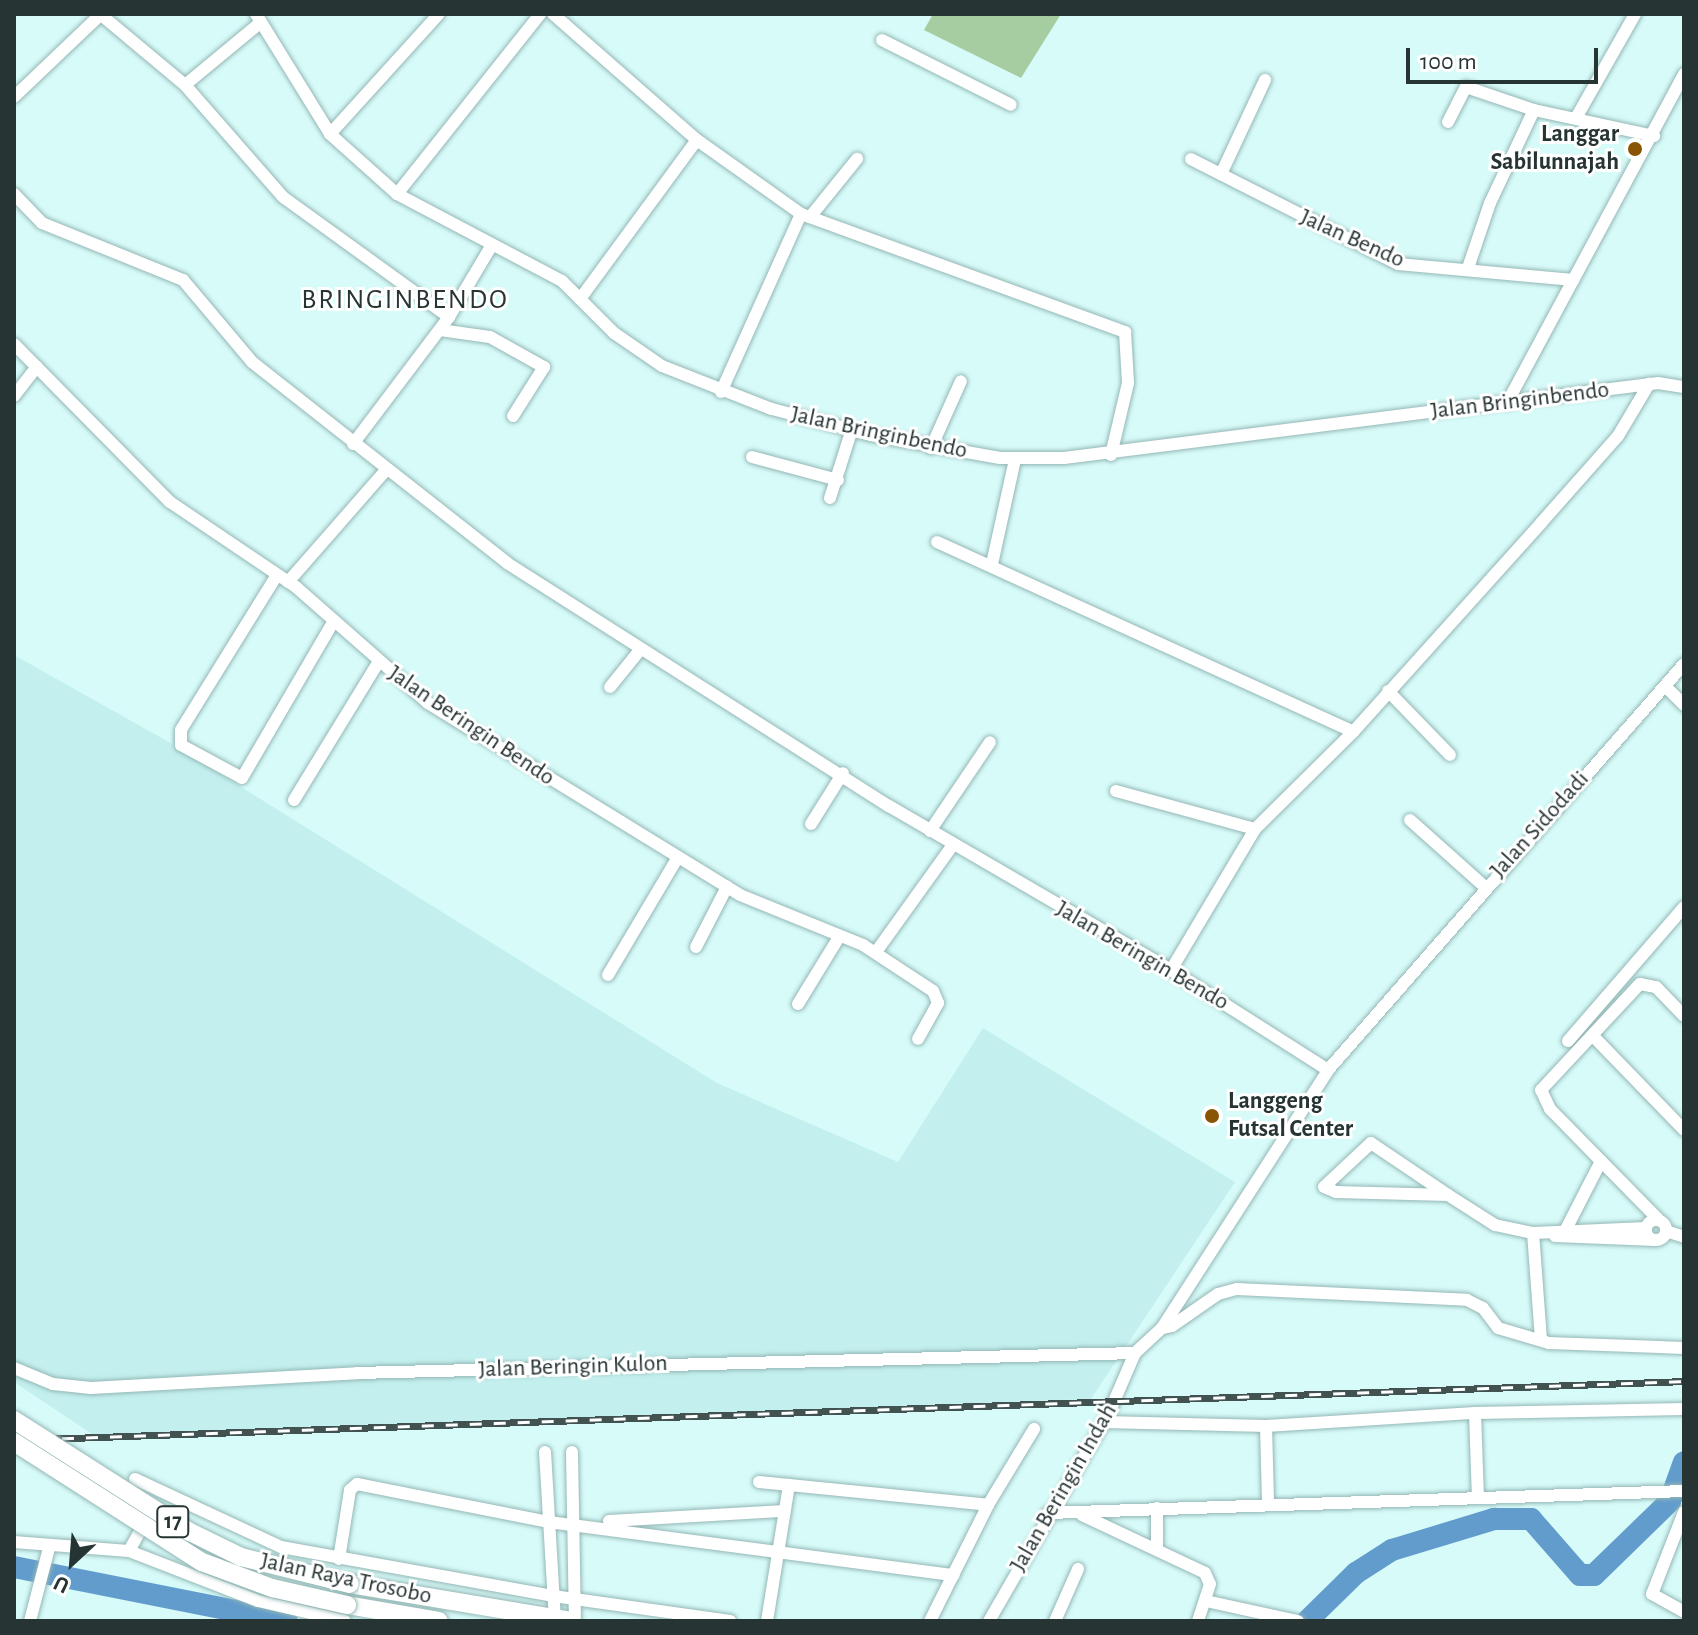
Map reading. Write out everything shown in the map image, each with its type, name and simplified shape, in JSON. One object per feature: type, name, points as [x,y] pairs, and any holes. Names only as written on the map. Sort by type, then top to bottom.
[{"type":"highway","name":"Jalan Raya Trosobo","points":[[14,1420],[190,1532],[241,1557],[350,1584],[567,1620]]},
{"type":"highway","name":"Jalan Raya Trosobo","points":[[14,1442],[202,1562],[346,1613],[439,1621]]},
{"type":"street","points":[[14,97],[100,14],[185,85],[283,197],[449,317]]},
{"type":"street","points":[[330,134],[439,14]]},
{"type":"street","points":[[397,194],[540,14]]},
{"type":"street","points":[[553,14],[697,140],[806,215],[1125,332],[1128,383],[1111,455]]},
{"type":"street","points":[[1576,118],[1635,14]]},
{"type":"street","points":[[185,85],[258,18]]},
{"type":"street","name":"Jalan Bringinbendo","points":[[258,18],[330,134],[397,194],[536,265],[580,299],[638,353],[721,392],[852,429],[931,448],[1015,459],[1111,455],[1649,384],[1680,385]]},
{"type":"street","points":[[882,40],[1011,105]]},
{"type":"street","points":[[1221,174],[1265,80]]},
{"type":"street","points":[[1507,403],[1682,83]]},
{"type":"street","points":[[1448,122],[1466,87],[1534,110],[1654,136]]},
{"type":"street","points":[[1468,268],[1490,203],[1534,110]]},
{"type":"street","points":[[580,299],[697,140]]},
{"type":"street","points":[[721,392],[806,215],[857,159]]},
{"type":"street","name":"Jalan Bendo","points":[[1191,159],[1398,264],[1573,280]]},
{"type":"street","name":"Jalan Beringin Bendo","points":[[14,194],[42,223],[183,280],[252,362],[507,563],[640,650],[843,773],[930,831],[1171,970],[1328,1070]]},
{"type":"street","points":[[353,444],[440,330],[492,245]]},
{"type":"street","points":[[440,330],[490,337],[544,367],[513,416]]},
{"type":"street","name":"Jalan Beringin Bendo","points":[[14,344],[170,502],[283,579],[378,663],[481,738],[727,887],[876,952],[938,998],[918,1039]]},
{"type":"street","points":[[14,396],[37,367]]},
{"type":"street","points":[[931,448],[961,381]]},
{"type":"street","name":"Jalan Bringinbendo","points":[[1171,970],[1255,829],[1353,732],[1618,436],[1649,384]]},
{"type":"street","points":[[830,498],[852,429]]},
{"type":"street","points":[[752,457],[838,480]]},
{"type":"street","points":[[992,564],[1015,459]]},
{"type":"street","points":[[333,622],[242,778],[181,745],[181,730],[283,579],[386,470]]},
{"type":"street","points":[[937,542],[992,564],[1353,732]]},
{"type":"street","points":[[610,687],[640,650]]},
{"type":"street","points":[[294,800],[378,663]]},
{"type":"street","name":"Jalan Sidodadi","points":[[1328,1070],[1485,887],[1684,664]]},
{"type":"street","points":[[1665,686],[1684,705]]},
{"type":"street","points":[[1388,691],[1450,755]]},
{"type":"street","points":[[930,831],[990,742]]},
{"type":"street","points":[[811,824],[843,773]]},
{"type":"street","points":[[1116,791],[1255,829]]},
{"type":"street","points":[[1410,820],[1485,887]]},
{"type":"street","points":[[876,952],[953,845]]},
{"type":"street","points":[[608,975],[678,857]]},
{"type":"street","points":[[696,947],[727,887]]},
{"type":"street","points":[[1568,1041],[1684,907]]},
{"type":"street","points":[[798,1004],[839,937]]},
{"type":"street","points":[[1684,1016],[1656,987],[1640,984],[1545,1084],[1541,1097],[1666,1231],[1684,1237]]},
{"type":"street","points":[[1593,1036],[1684,1130]]},
{"type":"street","points":[[1135,1353],[1162,1328],[1328,1070]]},
{"type":"street","points":[[1448,1195],[1336,1192],[1324,1187],[1371,1143],[1495,1225],[1533,1233],[1559,1233],[1646,1228],[1658,1219]]},
{"type":"street","points":[[1559,1233],[1601,1161]]},
{"type":"street","points":[[1646,1228],[1655,1240]]},
{"type":"street","points":[[1559,1233],[1655,1240],[1666,1231]]},
{"type":"street","points":[[1533,1233],[1541,1340]]},
{"type":"street","points":[[1162,1328],[1172,1326],[1218,1294],[1237,1289],[1467,1300],[1483,1308],[1498,1328],[1541,1340],[1684,1348]]},
{"type":"street","name":"Jalan Beringin Kulon","points":[[14,1368],[53,1384],[91,1388],[357,1373],[1135,1353]]},
{"type":"street","name":"Jalan Beringin Indah","points":[[989,1621],[1048,1513],[1104,1422],[1135,1353]]},
{"type":"street","points":[[1104,1422],[1266,1426],[1475,1413],[1684,1409]]},
{"type":"street","points":[[1475,1413],[1478,1497]]},
{"type":"street","points":[[1266,1426],[1268,1503]]},
{"type":"street","points":[[930,1621],[988,1505],[1034,1429]]},
{"type":"street","points":[[545,1452],[553,1596],[567,1620]]},
{"type":"street","points":[[567,1620],[575,1598],[577,1522],[572,1452]]},
{"type":"street","points":[[135,1479],[256,1537],[339,1559],[553,1596],[730,1621]]},
{"type":"street","points":[[759,1482],[988,1505]]},
{"type":"street","points":[[339,1559],[350,1490],[357,1484],[549,1522],[785,1511]]},
{"type":"street","points":[[767,1621],[789,1485]]},
{"type":"street","points":[[1048,1513],[1681,1490]]},
{"type":"street","points":[[129,1551],[162,1492]]},
{"type":"street","points":[[1157,1508],[1157,1547]]},
{"type":"street","points":[[1684,1512],[1652,1589],[1655,1600],[1684,1612]]},
{"type":"street","points":[[1077,1513],[1157,1547],[1205,1573],[1210,1584],[1198,1621]]},
{"type":"street","points":[[577,1522],[954,1575]]},
{"type":"street","points":[[14,1542],[49,1548],[129,1551],[258,1601],[346,1613]]},
{"type":"street","points":[[30,1621],[43,1581],[49,1548]]},
{"type":"street","points":[[1055,1621],[1078,1569]]},
{"type":"street","points":[[1206,1601],[1298,1621]]},
{"type":"shaded area","points":[[14,655],[167,741],[717,1083],[898,1162],[983,1028],[1235,1182],[1091,1399],[95,1436],[14,1382]]},
{"type":"green space","points":[[933,14],[1061,14],[1021,78],[924,30]]},
{"type":"waterway","points":[[1307,1621],[1356,1573],[1392,1550],[1494,1519],[1531,1519],[1580,1575],[1594,1575],[1670,1501],[1684,1462]]},
{"type":"waterway","points":[[14,1567],[287,1621]]},
{"type":"railway","points":[[14,1440],[1684,1381]]},
{"type":"place","name":"Langgar Sabilunnajah","points":[[1635,149]]},
{"type":"place","name":"Langgeng Futsal Center","points":[[1212,1116]]},
{"type":"district","name":"BRINGINBENDO","points":[[405,300]]}]
